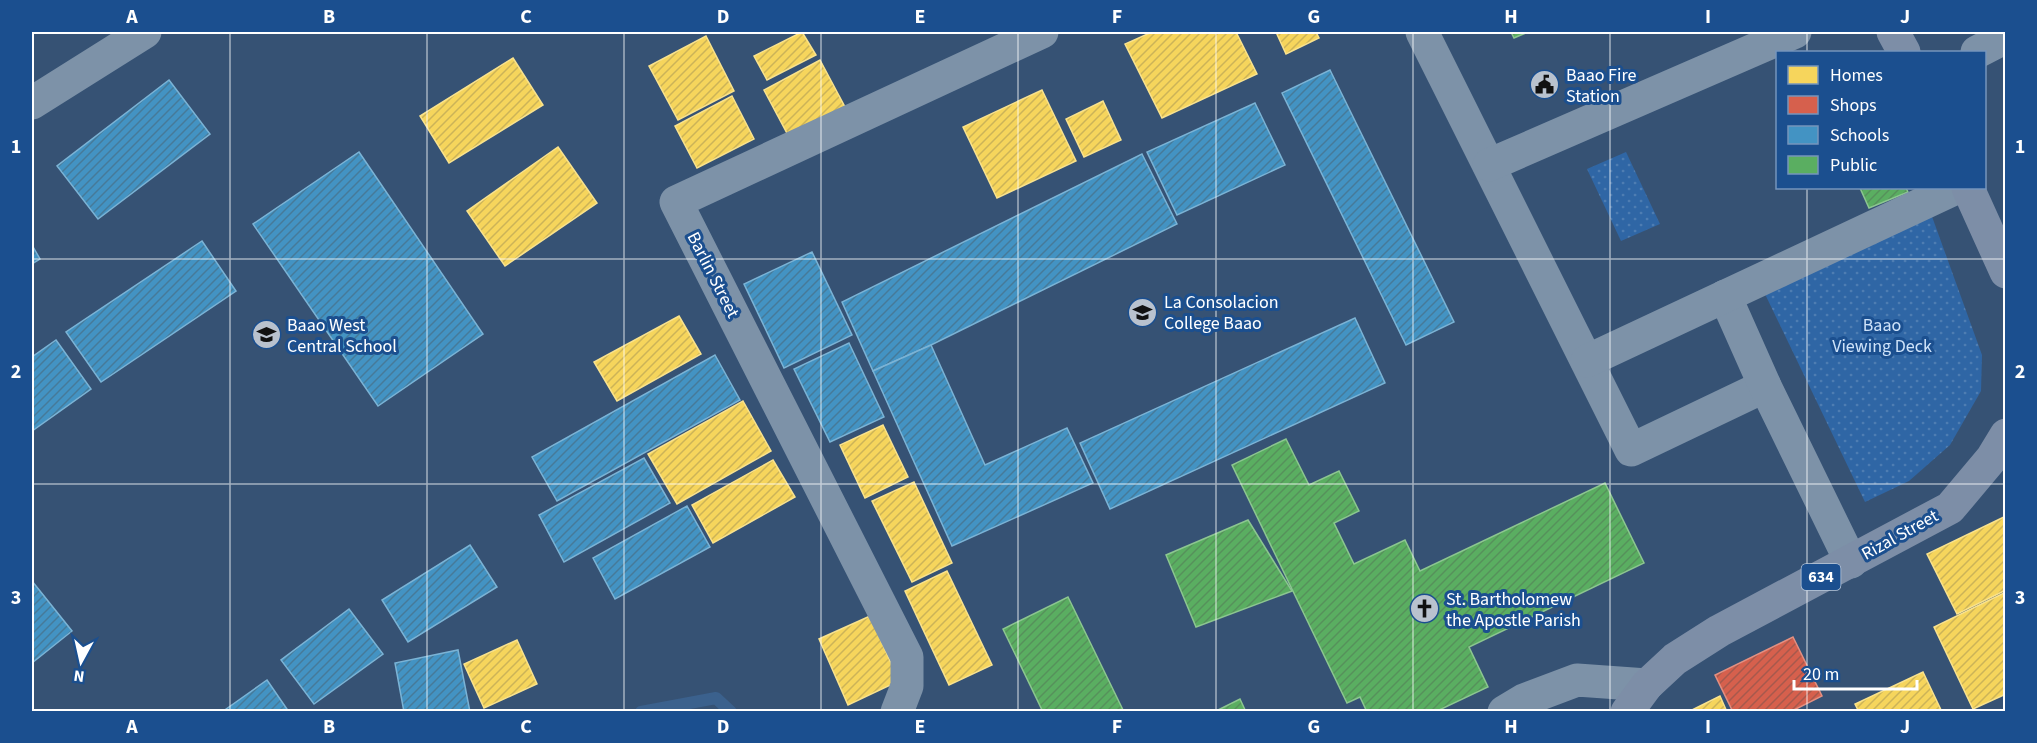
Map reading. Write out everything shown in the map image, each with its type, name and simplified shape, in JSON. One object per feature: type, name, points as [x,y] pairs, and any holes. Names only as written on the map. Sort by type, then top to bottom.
[{"type":"main road","points":[[1893,32],[1903,51]]},
{"type":"main road","points":[[1968,189],[2006,272]]},
{"type":"main road","name":"Rizal Street","points":[[1627,711],[1647,685],[1675,659],[1719,632],[1950,508],[1992,458],[2006,435]]},
{"type":"street","points":[[32,103],[146,32]]},
{"type":"street","name":"Barlin Street","points":[[897,711],[907,686],[907,657],[676,202],[1042,32]]},
{"type":"street","points":[[1422,32],[1631,450],[1765,386]]},
{"type":"street","points":[[1489,165],[1795,32]]},
{"type":"street","points":[[1979,51],[2006,37]]},
{"type":"street","points":[[1587,361],[1954,189]]},
{"type":"street","points":[[1725,296],[1765,386],[1851,561]]},
{"type":"street","points":[[1504,711],[1524,700],[1577,680],[1647,685]]},
{"type":"green space","points":[[1626,152],[1660,224],[1621,241],[1587,169]]},
{"type":"green space","name":"Baao Viewing Deck","points":[[1930,211],[1982,355],[1981,391],[1950,445],[1909,481],[1865,502],[1765,294]]},
{"type":"building: Homes","points":[[802,32],[816,55],[767,80],[754,56]]},
{"type":"building: Homes","points":[[1152,32],[1236,32],[1257,74],[1162,118],[1125,44]]},
{"type":"building: Homes","points":[[1276,32],[1316,32],[1319,38],[1286,54]]},
{"type":"building: Homes","points":[[706,36],[734,91],[678,120],[649,66]]},
{"type":"building: Homes","points":[[513,58],[543,105],[449,163],[420,116]]},
{"type":"building: Homes","points":[[820,60],[845,107],[789,137],[764,90]]},
{"type":"building: Homes","points":[[1042,90],[1076,161],[997,198],[963,127]]},
{"type":"building: Homes","points":[[732,96],[754,139],[697,168],[675,126]]},
{"type":"building: Homes","points":[[1103,101],[1121,140],[1084,157],[1066,119]]},
{"type":"building: Homes","points":[[558,147],[597,203],[505,266],[467,211]]},
{"type":"building: Homes","points":[[679,316],[701,354],[617,401],[594,362]]},
{"type":"building: Homes","points":[[743,401],[771,451],[677,504],[648,454]]},
{"type":"building: Homes","points":[[883,425],[908,477],[865,498],[840,445]]},
{"type":"building: Homes","points":[[773,460],[795,497],[713,543],[692,505]]},
{"type":"building: Homes","points":[[914,482],[952,563],[912,582],[872,501]]},
{"type":"building: Homes","points":[[2006,516],[2006,590],[1957,614],[1927,554]]},
{"type":"building: Homes","points":[[947,571],[992,665],[949,685],[905,591]]},
{"type":"building: Homes","points":[[2006,592],[2006,694],[1973,709],[1934,627]]},
{"type":"building: Homes","points":[[870,616],[899,681],[848,705],[819,639]]},
{"type":"building: Homes","points":[[517,640],[537,684],[484,708],[464,664]]},
{"type":"building: Homes","points":[[1923,672],[1942,712],[1859,712],[1855,704]]},
{"type":"building: Homes","points":[[1720,696],[1727,712],[1688,712]]},
{"type":"building: Shops","points":[[1793,637],[1822,696],[1790,712],[1733,712],[1715,675]]},
{"type":"building: Schools","points":[[1330,70],[1454,322],[1406,345],[1282,93]]},
{"type":"building: Schools","points":[[169,80],[210,134],[98,219],[57,166]]},
{"type":"building: Schools","points":[[1255,103],[1285,165],[1177,215],[1147,152]]},
{"type":"building: Schools","points":[[359,152],[483,334],[378,406],[253,224]]},
{"type":"building: Schools","points":[[1142,154],[1177,224],[931,345],[873,371],[842,302]]},
{"type":"building: Schools","points":[[202,241],[236,291],[101,382],[66,332]]},
{"type":"building: Schools","points":[[32,245],[40,259],[32,264]]},
{"type":"building: Schools","points":[[812,252],[852,335],[784,368],[744,284]]},
{"type":"building: Schools","points":[[1355,318],[1385,383],[1110,509],[1080,443]]},
{"type":"building: Schools","points":[[56,340],[91,389],[32,431],[32,357]]},
{"type":"building: Schools","points":[[849,343],[884,417],[830,442],[794,369]]},
{"type":"building: Schools","points":[[931,345],[985,465],[1067,428],[1093,483],[952,546],[873,371]]},
{"type":"building: Schools","points":[[715,355],[740,400],[557,501],[532,457]]},
{"type":"building: Schools","points":[[644,458],[670,503],[564,562],[539,515]]},
{"type":"building: Schools","points":[[687,506],[710,547],[615,599],[593,558]]},
{"type":"building: Schools","points":[[470,545],[497,587],[408,642],[382,600]]},
{"type":"building: Schools","points":[[32,581],[72,631],[32,663]]},
{"type":"building: Schools","points":[[349,609],[383,654],[314,704],[281,660]]},
{"type":"building: Schools","points":[[458,650],[470,712],[404,712],[395,663]]},
{"type":"building: Schools","points":[[267,680],[289,712],[222,712]]},
{"type":"building: Public","points":[[1511,32],[1528,32],[1514,38]]},
{"type":"building: Public","points":[[1860,189],[1906,189],[1908,192],[1869,208]]},
{"type":"building: Public","name":"St. Bartholomew the Apostle Parish","points":[[1286,439],[1309,485],[1339,471],[1359,511],[1334,523],[1354,564],[1405,540],[1420,571],[1605,483],[1644,563],[1469,647],[1488,687],[1435,712],[1367,712],[1360,697],[1347,703],[1232,465]]},
{"type":"building: Public","points":[[1248,520],[1292,591],[1196,627],[1166,555]]},
{"type":"building: Public","points":[[1068,597],[1124,712],[1043,712],[1003,629]]},
{"type":"building: Public","points":[[1240,699],[1246,712],[1214,712]]},
{"type":"waterway","points":[[641,712],[716,698],[731,712]]},
{"type":"place","name":"Baao Fire Station","points":[[1545,85]]},
{"type":"place","name":"La Consolacion College Baao","points":[[1143,312]]},
{"type":"place","name":"Baao West Central School","points":[[266,335]]},
{"type":"place","name":"St. Bartholomew the Apostle Parish","points":[[1425,609]]}]
